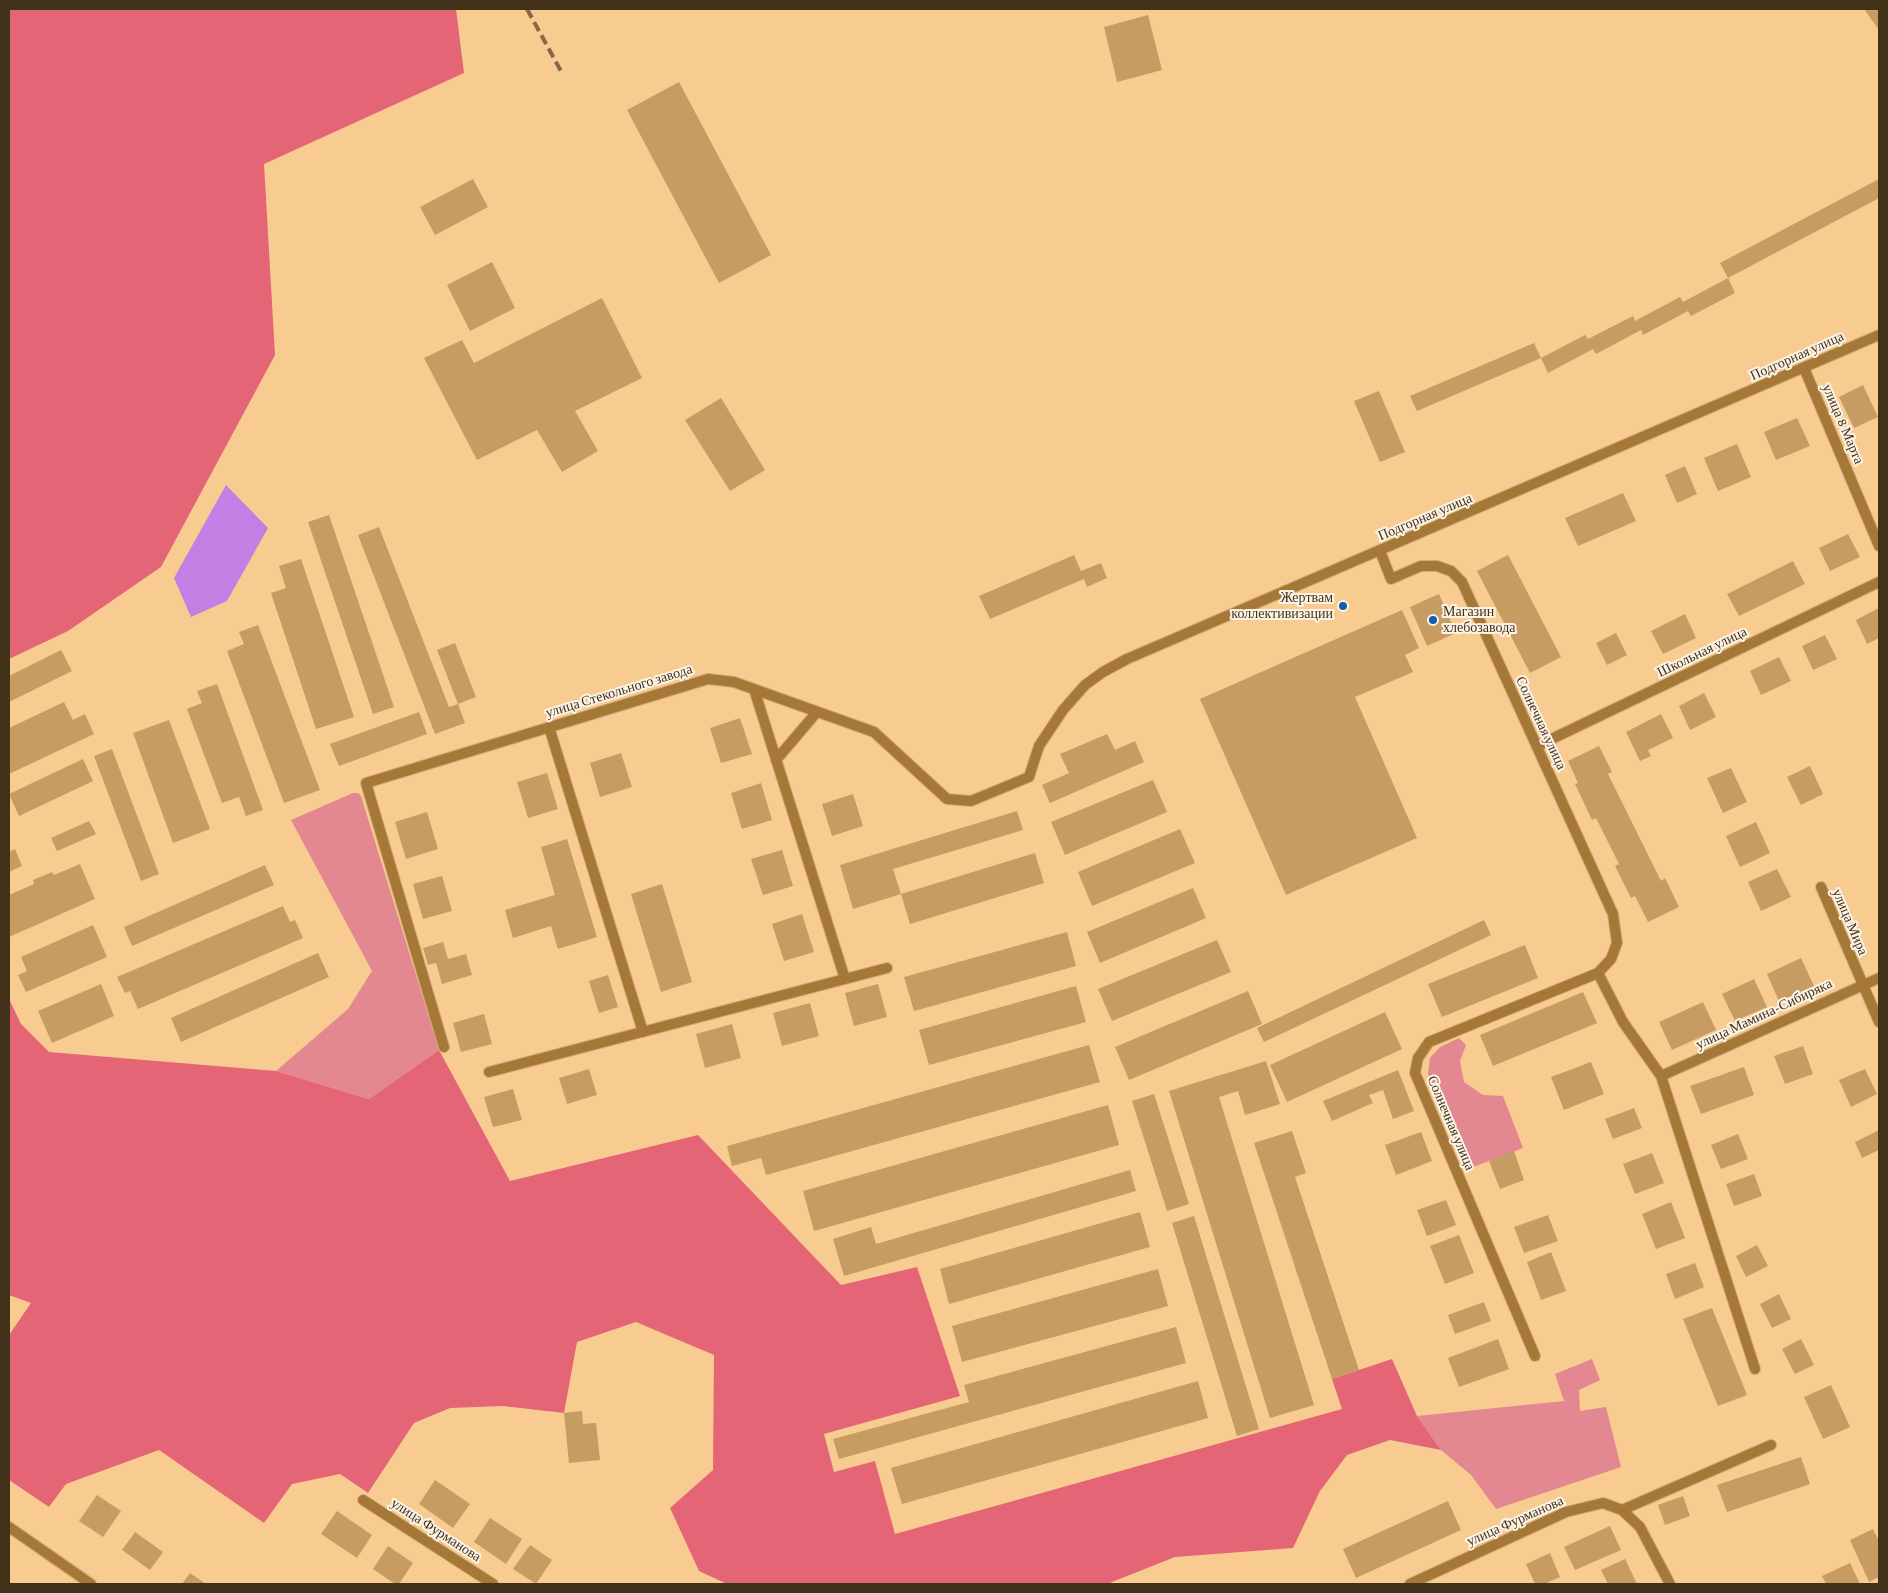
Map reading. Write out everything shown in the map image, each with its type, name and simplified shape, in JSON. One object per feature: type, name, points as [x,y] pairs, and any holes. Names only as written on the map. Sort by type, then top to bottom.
[{"type":"street","name":"Подгорная улица","points":[[1029,777],[1039,746],[1063,710],[1086,685],[1103,672],[1127,659],[1879,335]]},
{"type":"street","name":"улица 8 Марта","points":[[1804,368],[1879,546]]},
{"type":"street","name":"Солнечная улица","points":[[1380,551],[1391,579],[1421,566],[1437,566],[1450,571],[1462,582],[1613,914],[1617,943],[1611,959],[1598,973],[1429,1042],[1418,1058],[1415,1073],[1535,1356]]},
{"type":"street","name":"Школьная улица","points":[[1537,746],[1879,582]]},
{"type":"street","name":"улица Стекольного завода","points":[[444,1047],[366,783],[708,679],[734,682],[874,732],[947,799],[971,800],[1029,777]]},
{"type":"street","points":[[754,689],[845,978]]},
{"type":"street","points":[[776,760],[817,712]]},
{"type":"street","points":[[549,727],[642,1032]]},
{"type":"street","name":"улица Мира","points":[[1821,887],[1879,1022]]},
{"type":"street","points":[[489,1072],[887,968]]},
{"type":"street","points":[[1598,973],[1623,1022],[1661,1076],[1755,1370]]},
{"type":"street","name":"улица Мамина-Сибиряка","points":[[1661,1076],[1879,978]]},
{"type":"street","points":[[1670,1584],[1640,1527],[1622,1510],[1771,1445]]},
{"type":"street","name":"улица Фурманова","points":[[364,1500],[493,1584]]},
{"type":"street","name":"улица Фурманова","points":[[1410,1584],[1566,1512],[1603,1503],[1622,1510]]},
{"type":"street","points":[[9,1527],[91,1584]]},
{"type":"shaded area","points":[[9,9],[456,9],[464,73],[264,164],[275,355],[161,567],[68,631],[9,659]]},
{"type":"shaded area","points":[[226,485],[268,528],[227,601],[191,617],[174,578]]},
{"type":"shaded area","points":[[353,793],[358,793],[361,796],[439,1050],[369,1099],[276,1071],[348,1009],[372,971],[291,820]]},
{"type":"shaded area","points":[[9,999],[21,1024],[49,1052],[276,1071],[369,1099],[439,1050],[510,1181],[698,1135],[841,1285],[917,1267],[960,1396],[824,1434],[834,1472],[875,1461],[895,1534],[1342,1409],[1332,1379],[1392,1359],[1417,1416],[1441,1450],[1390,1440],[1347,1455],[1320,1491],[1293,1548],[1175,1557],[1107,1584],[727,1584],[699,1571],[670,1508],[713,1470],[714,1355],[636,1322],[577,1342],[564,1413],[503,1406],[450,1408],[414,1423],[368,1493],[340,1474],[292,1484],[264,1523],[159,1450],[66,1484],[49,1507],[9,1480],[9,1335],[31,1303],[9,1295]]},
{"type":"shaded area","points":[[1459,1038],[1466,1045],[1460,1061],[1464,1082],[1483,1095],[1503,1096],[1523,1148],[1468,1169],[1428,1074],[1430,1058],[1440,1047]]},
{"type":"shaded area","points":[[1592,1359],[1600,1380],[1579,1390],[1580,1411],[1606,1407],[1621,1467],[1496,1509],[1471,1475],[1441,1450],[1417,1416],[1564,1401],[1555,1374]]},
{"type":"building","points":[[1864,9],[1879,9],[1879,30]]},
{"type":"building","points":[[1148,15],[1162,70],[1117,82],[1104,27]]},
{"type":"building","points":[[679,82],[771,255],[719,283],[627,110]]},
{"type":"building","points":[[473,179],[488,207],[435,235],[420,207]]},
{"type":"building","points":[[1879,179],[1879,198],[1728,278],[1720,263]]},
{"type":"building","points":[[492,262],[515,308],[470,331],[447,285]]},
{"type":"building","points":[[1728,278],[1735,293],[1691,316],[1688,311],[1643,335],[1641,330],[1596,354],[1593,349],[1548,373],[1541,358],[1585,335],[1588,339],[1633,316],[1635,321],[1680,297],[1683,302]]},
{"type":"building","points":[[602,298],[642,378],[575,411],[598,451],[562,472],[537,430],[477,460],[424,358],[462,340],[474,363]]},
{"type":"building","points":[[1534,343],[1541,358],[1417,411],[1410,396]]},
{"type":"building","points":[[1863,385],[1878,417],[1854,428],[1839,397]]},
{"type":"building","points":[[1379,391],[1405,452],[1380,462],[1354,401]]},
{"type":"building","points":[[721,398],[765,470],[730,491],[685,420]]},
{"type":"building","points":[[1797,418],[1810,446],[1776,460],[1764,432]]},
{"type":"building","points":[[1737,444],[1751,477],[1718,491],[1704,458]]},
{"type":"building","points":[[1685,466],[1697,494],[1677,503],[1665,475]]},
{"type":"building","points":[[1623,493],[1636,521],[1578,546],[1565,518]]},
{"type":"building","points":[[329,515],[394,707],[373,714],[308,522]]},
{"type":"building","points":[[379,527],[449,707],[458,704],[465,723],[435,734],[358,535]]},
{"type":"building","points":[[1848,534],[1860,557],[1830,571],[1819,548]]},
{"type":"building","points":[[1074,555],[1081,571],[1101,563],[1107,578],[1087,587],[1084,579],[990,619],[979,596]]},
{"type":"building","points":[[1508,555],[1561,657],[1530,673],[1477,571]]},
{"type":"building","points":[[301,559],[354,717],[316,729],[271,593],[286,588],[279,566]]},
{"type":"building","points":[[1793,561],[1805,584],[1739,616],[1727,594]]},
{"type":"building","name":"Магазин хлебозавода","points":[[1439,594],[1456,633],[1427,646],[1410,607]]},
{"type":"building","points":[[1879,608],[1879,638],[1867,644],[1856,620]]},
{"type":"building","points":[[1402,610],[1419,648],[1405,655],[1413,672],[1355,697],[1417,838],[1286,895],[1200,699]]},
{"type":"building","points":[[1685,614],[1696,638],[1663,654],[1651,631]]},
{"type":"building","points":[[258,625],[320,790],[284,803],[227,651],[244,644],[239,632]]},
{"type":"building","points":[[1616,633],[1627,655],[1607,665],[1596,643]]},
{"type":"building","points":[[1825,635],[1837,659],[1813,670],[1802,646]]},
{"type":"building","points":[[455,643],[476,697],[458,704],[437,650]]},
{"type":"building","points":[[61,650],[72,671],[9,702],[9,676]]},
{"type":"building","points":[[1779,657],[1791,681],[1761,695],[1750,671]]},
{"type":"building","points":[[217,684],[263,810],[246,816],[239,797],[222,803],[187,709],[202,703],[197,691]]},
{"type":"building","points":[[1704,693],[1716,717],[1690,730],[1679,706]]},
{"type":"building","points":[[64,702],[73,720],[85,714],[94,734],[9,774],[9,728]]},
{"type":"building","points":[[419,712],[427,734],[339,766],[330,744]]},
{"type":"building","points":[[1661,714],[1673,738],[1648,750],[1651,756],[1640,761],[1626,732]]},
{"type":"building","points":[[740,718],[752,754],[721,763],[710,728]]},
{"type":"building","points":[[169,720],[210,829],[173,843],[133,733]]},
{"type":"building","points":[[1107,734],[1115,750],[1135,741],[1144,762],[1050,803],[1042,785],[1069,773],[1060,754]]},
{"type":"building","points":[[1599,746],[1612,772],[1608,774],[1661,881],[1665,878],[1679,907],[1648,922],[1635,896],[1631,898],[1615,866],[1619,864],[1596,818],[1592,820],[1575,784],[1578,783],[1568,761]]},
{"type":"building","points":[[112,749],[159,874],[141,881],[94,756]]},
{"type":"building","points":[[621,753],[632,787],[600,797],[590,763]]},
{"type":"building","points":[[83,759],[93,781],[19,816],[9,794]]},
{"type":"building","points":[[1810,766],[1823,794],[1801,805],[1787,777]]},
{"type":"building","points":[[1731,768],[1747,802],[1723,813],[1707,778]]},
{"type":"building","points":[[547,773],[558,809],[528,818],[517,782]]},
{"type":"building","points":[[1153,780],[1167,812],[1065,855],[1051,822]]},
{"type":"building","points":[[761,783],[772,820],[742,829],[731,793]]},
{"type":"building","points":[[853,794],[863,826],[832,836],[822,804]]},
{"type":"building","points":[[1017,811],[1023,830],[893,869],[901,894],[853,909],[840,865]]},
{"type":"building","points":[[427,812],[438,849],[406,859],[395,822]]},
{"type":"building","points":[[89,821],[96,834],[57,851],[51,838]]},
{"type":"building","points":[[1756,822],[1770,853],[1740,867],[1726,836]]},
{"type":"building","points":[[1180,829],[1195,863],[1092,906],[1078,872]]},
{"type":"building","points":[[567,839],[597,937],[558,949],[551,926],[513,938],[505,910],[555,895],[541,847]]},
{"type":"building","points":[[15,849],[22,866],[9,872],[9,852]]},
{"type":"building","points":[[782,850],[793,886],[763,895],[751,859]]},
{"type":"building","points":[[1035,853],[1044,883],[910,924],[901,894]]},
{"type":"building","points":[[80,864],[95,899],[9,937],[9,895],[34,884],[33,880],[52,872],[54,875]]},
{"type":"building","points":[[265,865],[274,885],[132,946],[124,927]]},
{"type":"building","points":[[1777,869],[1791,897],[1761,911],[1748,882]]},
{"type":"building","points":[[442,876],[452,911],[423,919],[413,884]]},
{"type":"building","points":[[662,884],[692,982],[661,992],[631,894]]},
{"type":"building","points":[[1193,888],[1206,918],[1100,963],[1087,932]]},
{"type":"building","points":[[283,906],[290,922],[295,920],[303,938],[138,1009],[130,991],[125,993],[117,977]]},
{"type":"building","points":[[802,914],[814,952],[784,961],[772,924]]},
{"type":"building","points":[[1484,920],[1491,935],[1264,1042],[1257,1028]]},
{"type":"building","points":[[93,925],[107,957],[26,992],[18,975],[27,971],[21,957]]},
{"type":"building","points":[[1067,932],[1076,966],[914,1011],[904,977]]},
{"type":"building","points":[[1217,940],[1231,972],[1112,1021],[1098,989]]},
{"type":"building","points":[[443,942],[448,959],[466,954],[472,975],[442,984],[436,963],[428,965],[423,948]]},
{"type":"building","points":[[1525,945],[1538,978],[1442,1017],[1428,984]]},
{"type":"building","points":[[318,953],[329,977],[181,1042],[171,1018]]},
{"type":"building","points":[[1801,958],[1814,986],[1779,1001],[1767,974]]},
{"type":"building","points":[[608,975],[618,1007],[599,1013],[589,981]]},
{"type":"building","points":[[1754,979],[1767,1007],[1735,1021],[1722,994]]},
{"type":"building","points":[[101,984],[114,1016],[52,1043],[38,1011]]},
{"type":"building","points":[[878,984],[887,1017],[854,1026],[845,993]]},
{"type":"building","points":[[1076,986],[1086,1022],[929,1065],[919,1030]]},
{"type":"building","points":[[1248,991],[1262,1024],[1129,1080],[1115,1047]]},
{"type":"building","points":[[1583,992],[1597,1023],[1493,1066],[1480,1035]]},
{"type":"building","points":[[1703,1002],[1716,1030],[1672,1050],[1659,1022]]},
{"type":"building","points":[[810,1003],[819,1036],[782,1046],[773,1013]]},
{"type":"building","points":[[1385,1012],[1402,1049],[1287,1102],[1270,1065]]},
{"type":"building","points":[[484,1014],[492,1044],[461,1052],[453,1023]]},
{"type":"building","points":[[732,1024],[741,1058],[705,1068],[696,1034]]},
{"type":"building","points":[[1089,1045],[1100,1082],[766,1175],[761,1158],[732,1166],[727,1146]]},
{"type":"building","points":[[1803,1046],[1813,1074],[1785,1084],[1774,1056]]},
{"type":"building","points":[[1266,1061],[1280,1104],[1245,1115],[1238,1091],[1219,1097],[1314,1405],[1270,1418],[1169,1091]]},
{"type":"building","points":[[1591,1062],[1604,1094],[1564,1110],[1551,1077]]},
{"type":"building","points":[[1744,1067],[1754,1095],[1701,1114],[1690,1086]]},
{"type":"building","points":[[589,1069],[597,1095],[567,1104],[559,1078]]},
{"type":"building","points":[[1865,1069],[1877,1094],[1851,1107],[1839,1080]]},
{"type":"building","points":[[1398,1070],[1414,1111],[1393,1119],[1383,1090],[1369,1095],[1373,1103],[1332,1121],[1323,1101]]},
{"type":"building","points":[[513,1089],[522,1120],[493,1127],[484,1097]]},
{"type":"building","points":[[1154,1094],[1189,1204],[1167,1211],[1132,1101]]},
{"type":"building","points":[[1108,1105],[1119,1145],[814,1231],[803,1191]]},
{"type":"building","points":[[1634,1108],[1642,1128],[1613,1139],[1605,1119]]},
{"type":"building","points":[[1879,1130],[1879,1150],[1862,1158],[1855,1142]]},
{"type":"building","points":[[1292,1131],[1306,1173],[1295,1177],[1359,1370],[1332,1379],[1254,1143]]},
{"type":"building","points":[[1421,1132],[1432,1161],[1396,1175],[1385,1145]]},
{"type":"building","points":[[1738,1134],[1748,1159],[1721,1169],[1711,1145]]},
{"type":"building","points":[[1514,1151],[1524,1180],[1500,1189],[1489,1161]]},
{"type":"building","points":[[1652,1153],[1664,1183],[1635,1194],[1623,1164]]},
{"type":"building","points":[[1130,1170],[1136,1191],[844,1276],[833,1239],[871,1227],[876,1244]]},
{"type":"building","points":[[1754,1174],[1762,1196],[1734,1206],[1726,1184]]},
{"type":"building","points":[[1446,1200],[1456,1225],[1427,1236],[1417,1210]]},
{"type":"building","points":[[1671,1202],[1685,1238],[1656,1249],[1642,1214]]},
{"type":"building","points":[[1140,1212],[1150,1247],[949,1304],[940,1269]]},
{"type":"building","points":[[1548,1215],[1558,1241],[1524,1253],[1514,1227]]},
{"type":"building","points":[[1194,1216],[1259,1429],[1237,1436],[1172,1223]]},
{"type":"building","points":[[1459,1235],[1474,1273],[1445,1284],[1430,1246]]},
{"type":"building","points":[[1757,1245],[1768,1266],[1746,1277],[1736,1256]]},
{"type":"building","points":[[1551,1252],[1566,1291],[1541,1300],[1527,1262]]},
{"type":"building","points":[[1695,1263],[1704,1287],[1675,1299],[1666,1274]]},
{"type":"building","points":[[1158,1269],[1168,1306],[962,1362],[952,1326]]},
{"type":"building","points":[[1779,1294],[1791,1319],[1772,1328],[1760,1304]]},
{"type":"building","points":[[1484,1302],[1491,1321],[1455,1334],[1448,1315]]},
{"type":"building","points":[[1712,1308],[1747,1395],[1718,1406],[1683,1319]]},
{"type":"building","points":[[1176,1327],[1186,1363],[839,1459],[833,1439],[969,1402],[964,1385]]},
{"type":"building","points":[[1498,1339],[1509,1369],[1459,1387],[1448,1358]]},
{"type":"building","points":[[1801,1339],[1814,1365],[1795,1374],[1782,1349]]},
{"type":"building","points":[[1198,1381],[1208,1418],[902,1504],[891,1468]]},
{"type":"building","points":[[1831,1385],[1850,1427],[1823,1439],[1804,1397]]},
{"type":"building","points":[[582,1411],[583,1424],[596,1423],[600,1460],[569,1463],[564,1413]]},
{"type":"building","points":[[1801,1457],[1810,1484],[1727,1512],[1717,1485]]},
{"type":"building","points":[[435,1480],[470,1504],[453,1528],[419,1504]]},
{"type":"building","points":[[97,1495],[121,1511],[103,1537],[79,1521]]},
{"type":"building","points":[[1683,1496],[1690,1516],[1665,1525],[1658,1505]]},
{"type":"building","points":[[1448,1501],[1461,1530],[1356,1578],[1343,1549]]},
{"type":"building","points":[[337,1511],[372,1535],[357,1558],[321,1534]]},
{"type":"building","points":[[490,1518],[522,1539],[506,1564],[474,1542]]},
{"type":"building","points":[[1610,1526],[1621,1550],[1575,1570],[1564,1547]]},
{"type":"building","points":[[1873,1529],[1879,1541],[1879,1577],[1869,1582],[1850,1540]]},
{"type":"building","points":[[135,1532],[163,1552],[150,1570],[122,1550]]},
{"type":"building","points":[[530,1545],[552,1560],[536,1584],[513,1569]]},
{"type":"building","points":[[388,1546],[413,1563],[399,1584],[395,1584],[373,1569]]},
{"type":"building","points":[[1550,1553],[1560,1577],[1544,1584],[1535,1584],[1526,1564]]},
{"type":"building","points":[[1625,1559],[1637,1584],[1608,1584],[1601,1570]]},
{"type":"building","points":[[1850,1563],[1860,1584],[1826,1584],[1822,1576]]},
{"type":"building","points":[[190,1573],[206,1584],[182,1584]]},
{"type":"railway","points":[[527,9],[562,73]]},
{"type":"place","name":"Жертвам коллективизации","points":[[1343,606]]},
{"type":"place","name":"Магазин хлебозавода","points":[[1433,620]]}]
